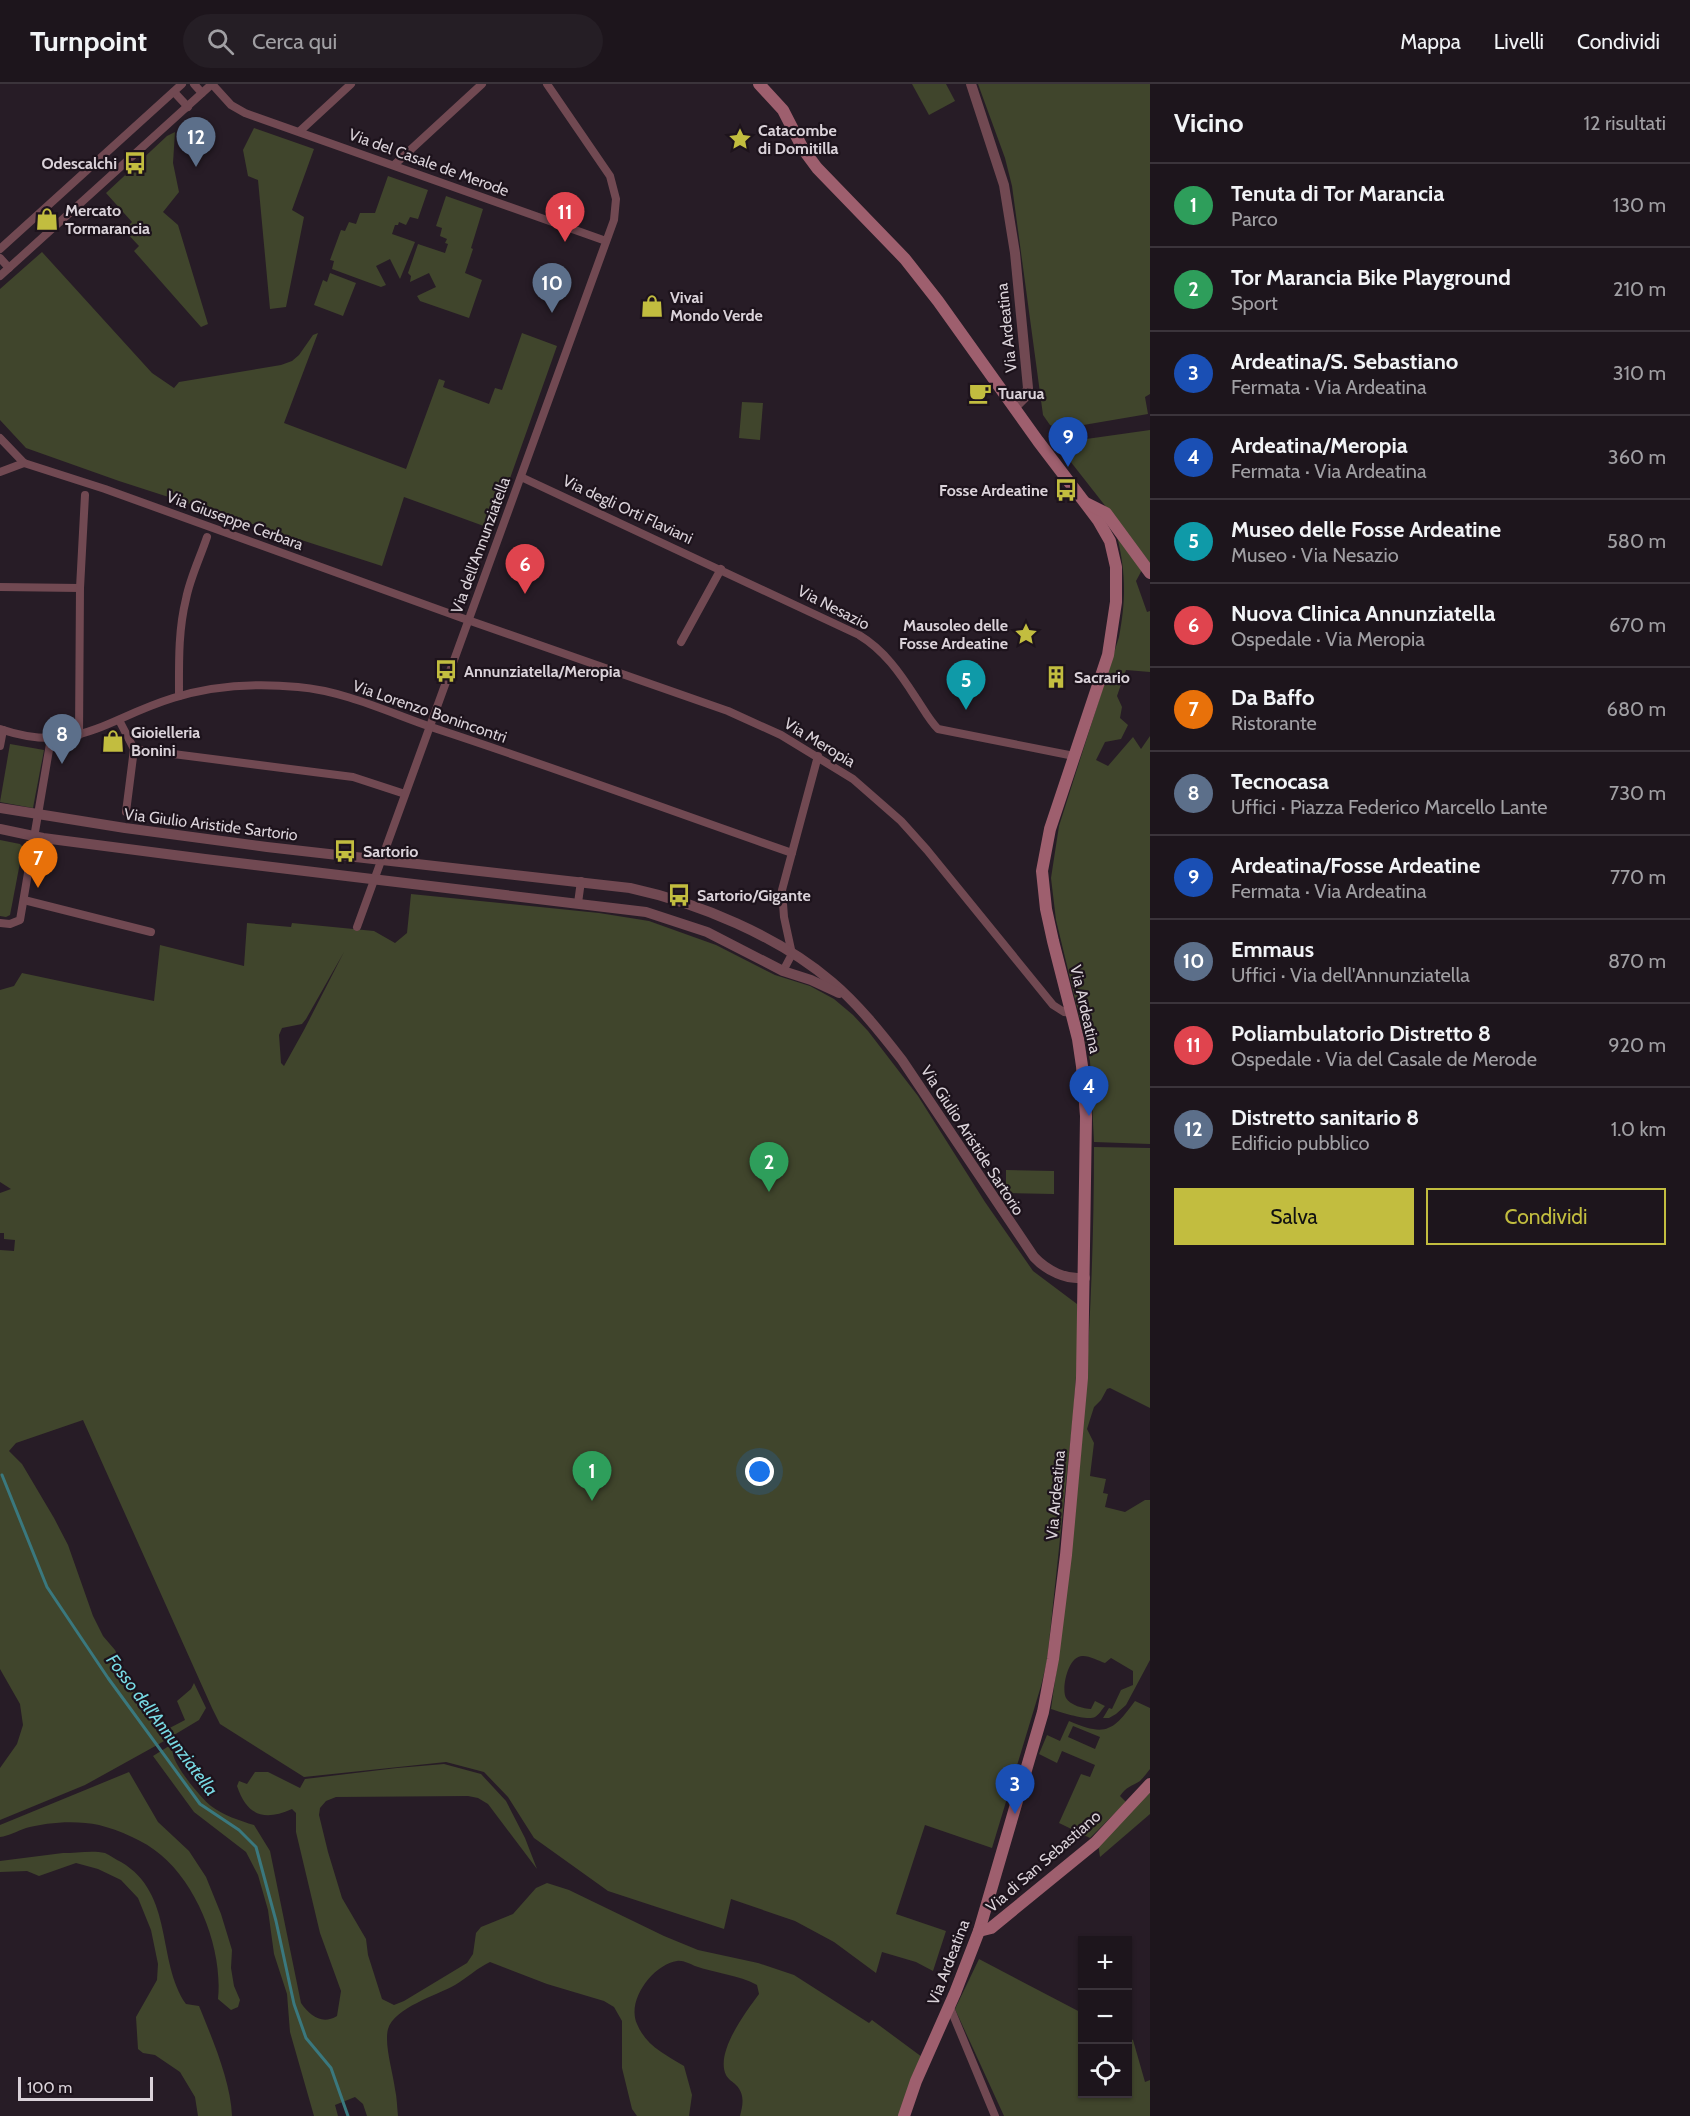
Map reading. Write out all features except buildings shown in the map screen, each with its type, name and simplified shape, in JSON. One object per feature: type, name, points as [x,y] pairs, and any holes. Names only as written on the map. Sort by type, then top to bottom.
[{"type":"main road","points":[[759,84],[784,112],[813,163],[910,265],[1014,408]]},
{"type":"main road","name":"Via Ardeatina","points":[[904,2116],[916,2081],[950,2005],[979,1931],[1043,1712],[1066,1555],[1082,1378],[1086,1102],[1072,1013],[1048,920],[1042,871],[1050,829],[1108,655],[1117,595],[1116,567],[1110,541],[1102,525],[1014,408]]},
{"type":"main road","points":[[1085,503],[1106,513],[1150,573]]},
{"type":"main road","name":"Via di San Sebastiano","points":[[979,1931],[991,1928],[1095,1843],[1150,1784]]},
{"type":"street","points":[[0,249],[182,84]]},
{"type":"street","points":[[194,84],[202,93]]},
{"type":"street","points":[[0,276],[212,84]]},
{"type":"street","name":"Via del Casale de Merode","points":[[212,84],[231,105],[242,112],[606,242]]},
{"type":"street","points":[[300,131],[351,84]]},
{"type":"street","points":[[394,165],[482,84]]},
{"type":"street","name":"Via dell'Annunziatella","points":[[382,859],[614,220],[614,188],[610,176],[547,84]]},
{"type":"street","name":"Via Ardeatina","points":[[971,84],[1002,176],[1015,253],[1028,388],[1025,397],[1014,408]]},
{"type":"street","points":[[174,92],[188,107]]},
{"type":"street","points":[[0,258],[9,268]]},
{"type":"street","name":"Via Giuseppe Cerbara","points":[[0,438],[24,463],[105,489],[468,620]]},
{"type":"street","points":[[0,472],[24,463]]},
{"type":"street","name":"Via degli Orti Flaviani","points":[[521,477],[721,569]]},
{"type":"street","points":[[79,735],[80,588],[85,495]]},
{"type":"street","points":[[179,696],[184,609],[189,587],[207,537]]},
{"type":"street","points":[[681,642],[721,569]]},
{"type":"street","name":"Via Nesazio","points":[[721,569],[865,638],[893,664],[938,729],[1074,756]]},
{"type":"street","points":[[0,587],[80,588]]},
{"type":"street","name":"Via Meropia","points":[[468,620],[728,711],[782,735],[818,756],[862,786],[901,821],[1053,1005],[1064,1012],[1072,1013]]},
{"type":"street","name":"Via Lorenzo Bonincontri","points":[[1,729],[51,738],[68,738],[179,696],[240,685],[306,688],[352,700],[430,726],[792,853]]},
{"type":"street","points":[[119,720],[134,749],[126,812]]},
{"type":"street","points":[[0,746],[1,729]]},
{"type":"street","points":[[0,923],[10,924],[20,920],[51,738]]},
{"type":"street","points":[[134,749],[352,777],[405,794]]},
{"type":"street","points":[[783,971],[792,954],[782,899],[784,881],[818,756]]},
{"type":"street","name":"Via Giulio Aristide Sartorio","points":[[0,808],[214,841],[630,888],[688,903],[730,921],[792,954],[822,974],[847,997],[902,1060],[1034,1257],[1042,1265],[1061,1276],[1074,1279],[1085,1278]]},
{"type":"street","name":"Via Giulio Aristide Sartorio","points":[[0,830],[373,879],[630,909],[678,922],[725,940],[783,971],[811,980],[847,997]]},
{"type":"street","points":[[357,927],[382,859]]},
{"type":"street","points":[[578,903],[581,882]]},
{"type":"street","points":[[24,900],[151,932]]},
{"type":"street","points":[[950,2005],[994,2116]]},
{"type":"green space","points":[[912,84],[946,84],[955,101],[929,115]]},
{"type":"green space","points":[[978,84],[1150,84],[1150,394],[1145,397],[1148,414],[1060,429],[1050,425],[1043,415],[1012,186],[1005,158]]},
{"type":"green space","points":[[254,128],[314,149],[292,210],[304,217],[286,307],[270,309],[258,180],[248,176],[243,150]]},
{"type":"green space","points":[[175,132],[173,163],[179,192],[163,212],[178,225],[208,324],[201,327],[134,251],[139,246],[124,230],[132,222],[106,193],[167,136]]},
{"type":"green space","points":[[388,176],[428,190],[418,219],[410,217],[406,225],[399,222],[395,225],[392,234],[415,242],[400,279],[390,259],[376,266],[386,285],[381,287],[332,269],[334,261],[330,260],[341,230],[345,231],[349,222],[356,224],[360,213],[375,213]]},
{"type":"green space","points":[[446,196],[483,209],[465,273],[482,280],[469,318],[420,301],[417,296],[436,287],[429,273],[410,282],[411,276],[408,273],[418,244],[445,253],[447,239],[440,236],[442,228],[436,226]]},
{"type":"green space","points":[[42,252],[152,373],[174,388],[179,382],[281,365],[292,361],[313,335],[318,333],[284,423],[406,469],[439,379],[445,381],[443,387],[489,404],[495,388],[502,390],[522,333],[557,346],[492,529],[404,497],[382,566],[119,481],[26,448],[0,420],[0,289]]},
{"type":"green space","points":[[330,273],[356,283],[343,316],[314,305],[323,280],[327,282]]},
{"type":"green space","points":[[742,402],[763,403],[760,440],[739,438]]},
{"type":"green space","points":[[1150,430],[1150,563],[1063,452],[1062,444]]},
{"type":"green space","points":[[1117,536],[1143,568],[1136,581],[1147,612],[1150,611],[1150,672],[1126,670],[1117,696],[1122,707],[1120,718],[1128,725],[1121,739],[1105,742],[1096,760],[1108,766],[1133,737],[1141,749],[1150,736],[1150,1144],[1094,1142],[1090,1061],[1056,920],[1051,878],[1059,826],[1119,637],[1124,587]]},
{"type":"green space","points":[[10,744],[44,750],[33,808],[0,802]]},
{"type":"green space","points":[[0,840],[20,844],[23,847],[10,915],[6,917],[0,916]]},
{"type":"green space","points":[[411,894],[599,913],[649,921],[716,945],[775,975],[810,986],[834,999],[868,1031],[918,1096],[985,1202],[1033,1271],[1077,1304],[1077,1363],[1073,1417],[1047,1661],[1041,1686],[992,1848],[925,1825],[896,1914],[946,1931],[933,1971],[916,1962],[882,1952],[876,1973],[834,1942],[795,1921],[731,1899],[724,1929],[608,1891],[534,1838],[508,1797],[484,1772],[446,1762],[304,1777],[220,1724],[83,1420],[16,1443],[9,1451],[22,1464],[54,1518],[68,1545],[93,1616],[103,1636],[115,1650],[141,1704],[160,1733],[185,1720],[177,1701],[191,1689],[194,1683],[206,1708],[199,1720],[85,1785],[0,1820],[0,1768],[17,1744],[23,1725],[20,1704],[0,1669],[0,1250],[14,1251],[15,1240],[4,1239],[4,1233],[0,1233],[0,1193],[11,1189],[0,1182],[0,990],[14,986],[22,973],[154,1001],[160,945],[244,966],[247,923],[291,927],[292,923],[374,931],[395,943],[407,933]],"holes":[[[344,952],[284,1066],[281,1063],[279,1035],[282,1028],[302,1024]]]},
{"type":"green space","points":[[1094,1147],[1150,1148],[1150,1408],[1110,1388],[1107,1389],[1094,1407],[1087,1429],[1094,1443],[1090,1476],[1106,1479],[1103,1493],[1108,1494],[1105,1507],[1125,1512],[1145,1500],[1150,1500],[1150,1660],[1126,1705],[1109,1718],[1103,1718],[1109,1708],[1112,1709],[1121,1690],[1133,1685],[1133,1671],[1111,1658],[1105,1663],[1089,1657],[1078,1657],[1070,1666],[1065,1680],[1066,1698],[1074,1705],[1091,1709],[1095,1701],[1105,1706],[1096,1716],[1080,1717],[1051,1709],[1069,1569],[1083,1429],[1091,1288]]},
{"type":"green space","points":[[1006,1170],[1054,1171],[1054,1194],[1006,1193]]},
{"type":"green space","points":[[1135,1701],[1150,1708],[1150,1769],[1140,1781],[1122,1793],[1120,1796],[1126,1802],[1090,1838],[1059,1823],[1081,1774],[1090,1777],[1095,1765],[1062,1751],[1057,1763],[1039,1754],[1047,1735],[1060,1741],[1069,1721],[1092,1729],[1108,1728],[1121,1719]],"holes":[[[1073,1726],[1100,1737],[1095,1749],[1068,1737]]]},
{"type":"green space","points":[[177,1741],[173,1750],[175,1760],[195,1789],[216,1809],[254,1825],[270,1851],[301,2003],[317,2018],[326,2020],[337,2016],[341,1991],[320,1933],[296,1832],[296,1813],[292,1809],[273,1815],[257,1813],[246,1804],[241,1796],[237,1786],[239,1781],[247,1784],[255,1772],[268,1772],[300,1788],[305,1779],[444,1764],[481,1774],[506,1801],[525,1838],[537,1869],[488,1804],[478,1798],[468,1796],[336,1797],[326,1801],[320,1808],[319,1815],[328,1852],[342,1898],[366,1939],[368,1955],[382,1999],[394,2005],[404,2001],[467,1963],[473,1954],[476,1933],[481,1927],[513,1914],[536,1888],[547,1883],[569,1890],[698,1950],[758,1963],[794,1975],[869,2023],[872,2020],[922,2057],[899,2116],[740,2116],[742,2096],[739,2088],[726,2075],[725,2055],[734,2033],[759,1994],[757,1985],[679,1961],[668,1964],[651,1976],[639,1994],[635,2004],[635,2015],[641,2032],[651,2044],[684,2066],[692,2095],[689,2116],[637,2116],[632,2109],[622,2068],[622,2021],[614,2007],[604,2001],[547,1984],[490,1962],[455,1985],[407,2008],[392,2021],[388,2029],[387,2042],[398,2116],[367,2116],[363,2104],[355,2097],[335,2105],[338,2116],[314,2116],[290,2032],[287,1994],[274,1954],[268,1910],[258,1875],[246,1852],[194,1812],[153,1756]]},
{"type":"green space","points":[[129,1772],[158,1822],[189,1851],[206,1877],[232,1950],[231,1968],[234,1986],[240,2000],[238,2007],[231,2010],[218,1999],[217,1961],[206,1921],[187,1884],[175,1868],[155,1850],[115,1830],[81,1823],[43,1824],[0,1837],[0,1825]]},
{"type":"green space","points":[[1150,1788],[1150,1814],[1100,1857],[1098,1843]]},
{"type":"green space","points":[[63,1853],[105,1853],[138,1876],[150,1892],[157,1910],[177,1987],[186,2004],[199,2006],[215,2046],[225,2075],[232,2116],[198,2116],[195,2097],[180,2072],[155,2055],[143,2053],[138,2049],[136,2017],[157,1980],[158,1964],[151,1930],[138,1898],[121,1880],[98,1869],[76,1863],[39,1876],[27,1871],[0,1872],[0,1861]]},
{"type":"green space","points":[[979,1959],[1078,2011],[1078,2098],[1132,2098],[1132,2039],[1145,2082],[1150,2080],[1150,2116],[1004,2116],[955,2009]]},
{"type":"waterway","name":"Fosso dell'Annunziatella","points":[[2,1475],[47,1587],[108,1678],[200,1804],[239,1830],[256,1847],[276,1921],[294,2004],[306,2038],[331,2068],[348,2116]]},
{"type":"place","name":"Catacombe di Domitilla","points":[[740,139]]},
{"type":"place","name":"Odescalchi","points":[[135,163]]},
{"type":"place","name":"Distretto sanitario 8","points":[[196,167]]},
{"type":"place","name":"Mercato Tormarancia","points":[[47,219]]},
{"type":"place","name":"Poliambulatorio Distretto 8","points":[[565,242]]},
{"type":"place","name":"Vivai Mondo Verde","points":[[652,306]]},
{"type":"place","name":"Emmaus","points":[[552,313]]},
{"type":"place","name":"Tuarua","points":[[980,393]]},
{"type":"place","name":"Ardeatina/Fosse Ardeatine","points":[[1068,467]]},
{"type":"place","name":"Fosse Ardeatine","points":[[1066,490]]},
{"type":"place","name":"Nuova Clinica Annunziatella","points":[[525,594]]},
{"type":"place","name":"Mausoleo delle Fosse Ardeatine","points":[[1026,634]]},
{"type":"place","name":"Annunziatella/Meropia","points":[[446,671]]},
{"type":"place","name":"Sacrario","points":[[1056,677]]},
{"type":"place","name":"Museo delle Fosse Ardeatine","points":[[966,710]]},
{"type":"place","name":"Gioielleria Bonini","points":[[113,741]]},
{"type":"place","name":"Tecnocasa","points":[[62,764]]},
{"type":"place","name":"Sartorio","points":[[345,851]]},
{"type":"place","name":"Da Baffo","points":[[38,888]]},
{"type":"place","name":"Sartorio/Gigante","points":[[679,895]]},
{"type":"place","name":"Ardeatina/Meropia","points":[[1089,1116]]},
{"type":"place","name":"Tor Marancia Bike Playground","points":[[769,1192]]},
{"type":"place","name":"Tenuta di Tor Marancia","points":[[592,1501]]},
{"type":"place","name":"Ardeatina/S. Sebastiano","points":[[1015,1814]]}]
